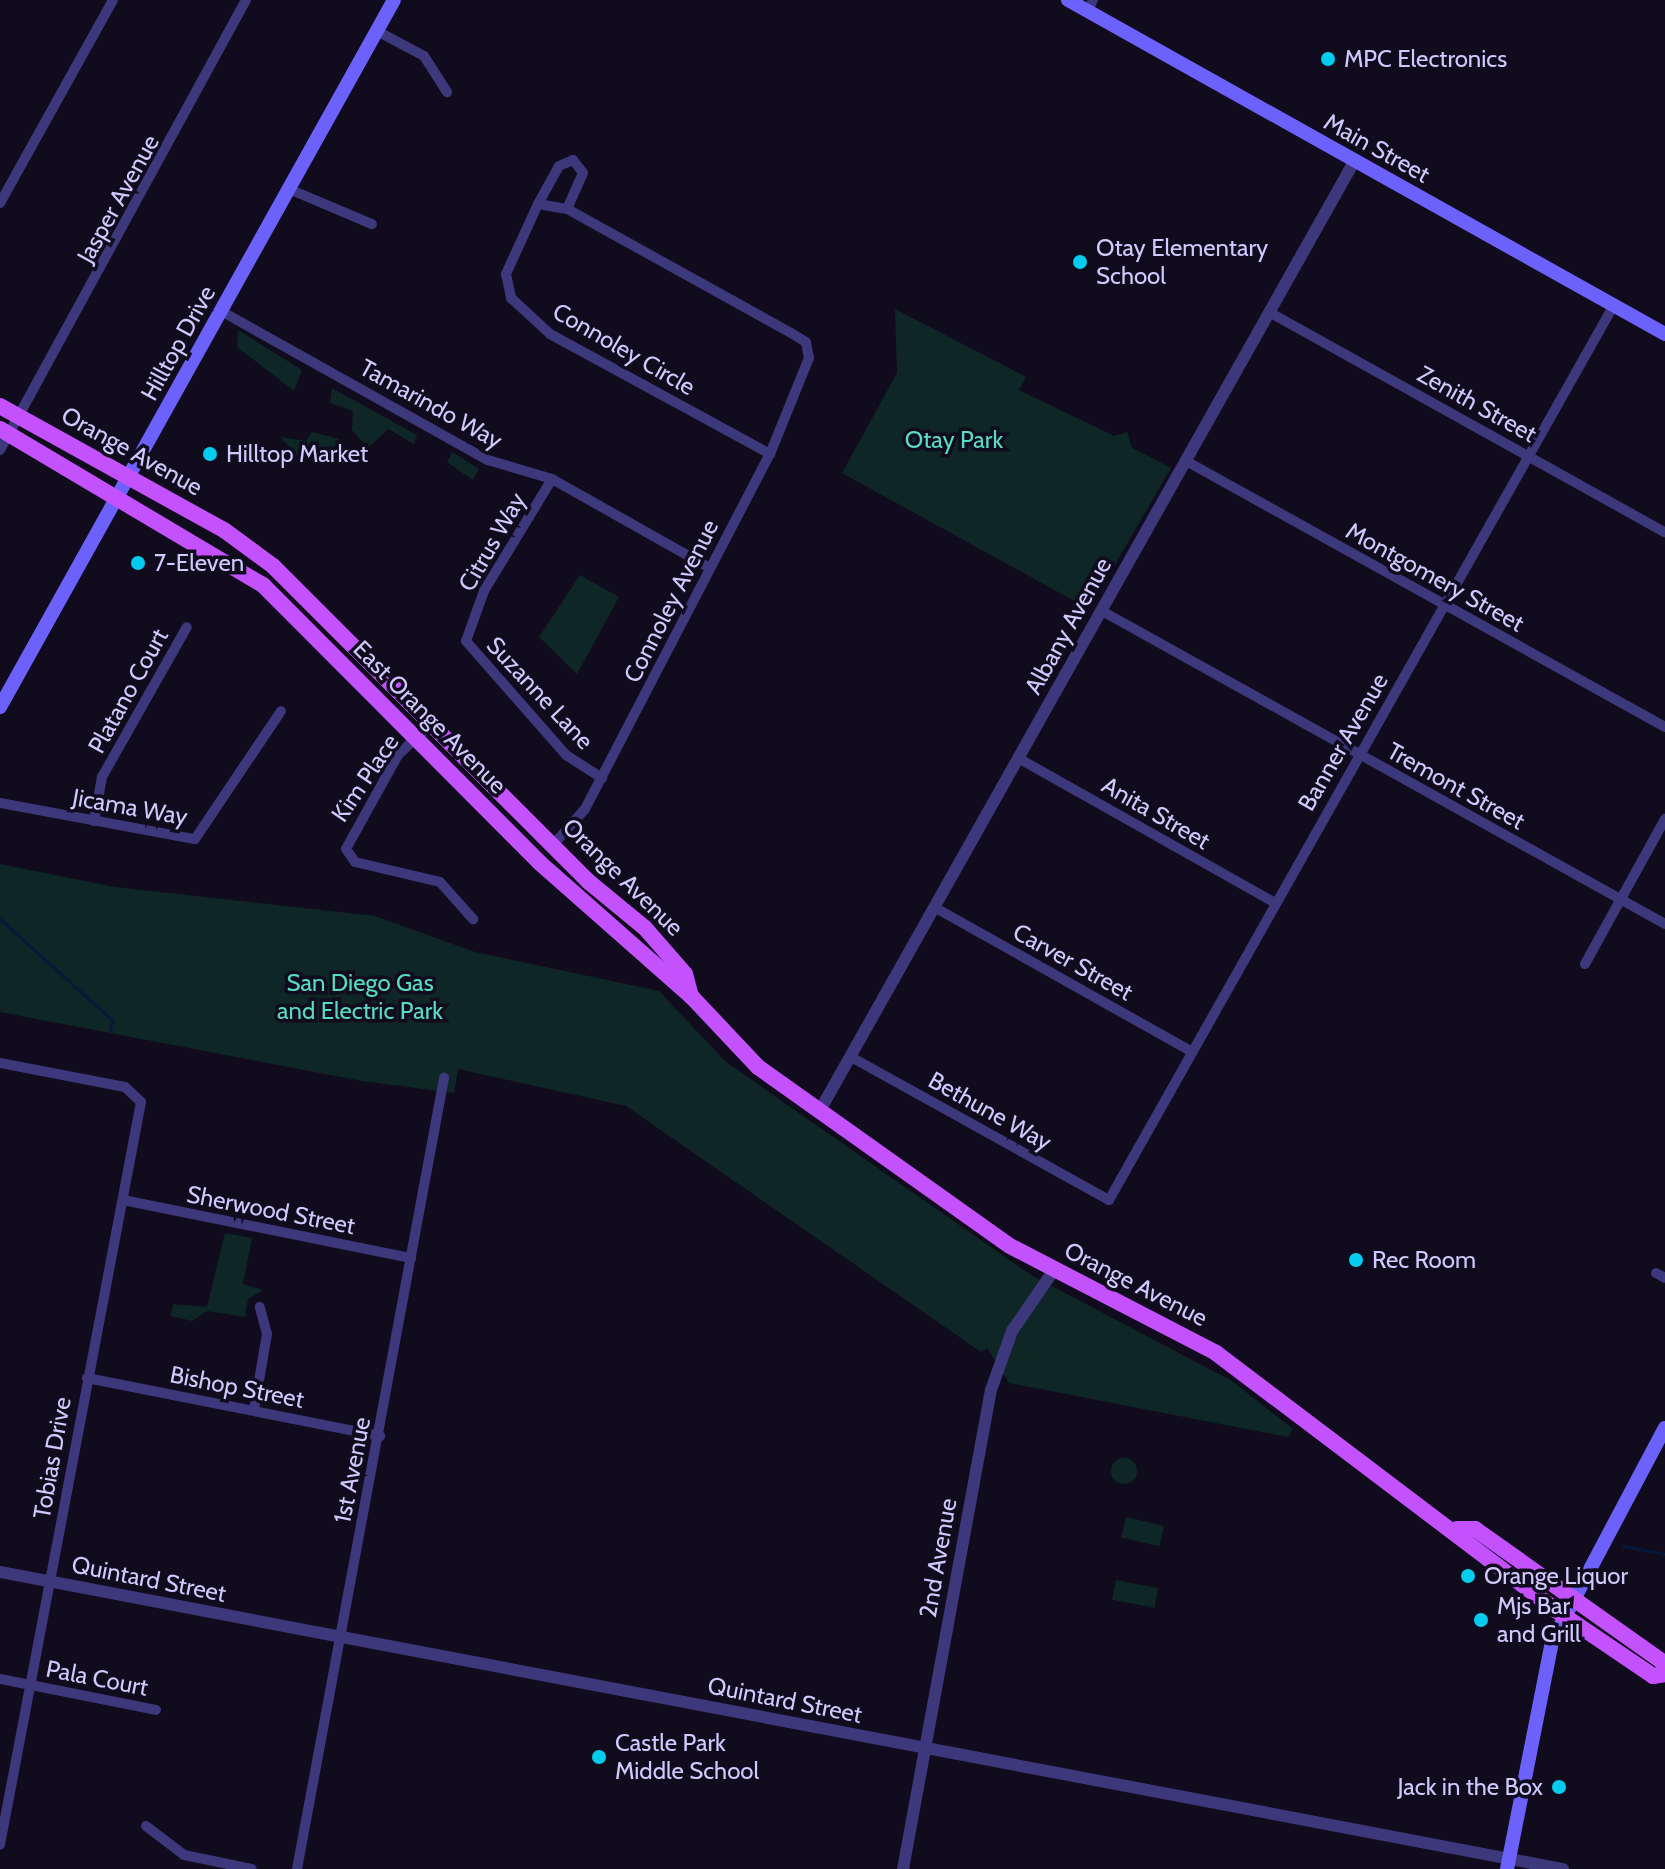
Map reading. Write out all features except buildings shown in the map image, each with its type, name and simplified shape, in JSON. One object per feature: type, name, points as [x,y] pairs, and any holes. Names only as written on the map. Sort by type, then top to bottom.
[{"type":"main road","name":"Hilltop Drive","points":[[0,707],[394,0]]},
{"type":"main road","name":"Main Street","points":[[1068,0],[1090,5],[1355,160],[1665,334]]},
{"type":"main road","name":"Orange Avenue","points":[[0,406],[129,476],[273,566],[553,845],[645,928],[685,974],[691,996],[758,1067],[963,1216],[1054,1270],[1216,1353],[1457,1529],[1464,1543],[1563,1615],[1653,1676],[1665,1673],[1663,1662],[1475,1529],[1457,1529]]},
{"type":"main road","name":"Orange Avenue","points":[[5,431],[119,495]]},
{"type":"main road","name":"East Orange Avenue","points":[[119,495],[263,585],[537,860],[691,996]]},
{"type":"main road","points":[[537,860],[553,845]]},
{"type":"main road","points":[[1511,1865],[1563,1615],[1665,1428]]},
{"type":"street","points":[[0,203],[113,0]]},
{"type":"street","name":"Jasper Avenue","points":[[0,450],[5,431],[19,417],[246,0]]},
{"type":"street","points":[[377,31],[424,56],[447,92]]},
{"type":"street","name":"Connoley Circle","points":[[567,209],[583,173],[573,160],[559,166],[506,274],[511,298],[550,334],[770,454]]},
{"type":"street","name":"Albany Avenue","points":[[819,1112],[1355,160]]},
{"type":"street","points":[[289,189],[372,224]]},
{"type":"street","points":[[538,204],[567,209]]},
{"type":"street","name":"Connoley Avenue","points":[[553,845],[602,778],[770,454],[807,366],[804,340],[567,209]]},
{"type":"street","name":"Banner Avenue","points":[[1109,1200],[1614,305]]},
{"type":"street","name":"Tamarindo Way","points":[[221,311],[488,460],[552,479],[710,568]]},
{"type":"street","name":"Zenith Street","points":[[1269,312],[1665,532]]},
{"type":"street","name":"Montgomery Street","points":[[1186,461],[1665,727]]},
{"type":"street","name":"Citrus Way","points":[[468,626],[552,479]]},
{"type":"street","name":"Tremont Street","points":[[1102,611],[1665,924]]},
{"type":"street","name":"Suzanne Lane","points":[[468,626],[466,641],[475,655],[566,755],[602,778]]},
{"type":"street","name":"Platano Court","points":[[94,821],[102,777],[187,627]]},
{"type":"street","name":"Jicama Way","points":[[0,803],[195,839],[281,711]]},
{"type":"street","name":"Kim Place","points":[[432,723],[416,738],[345,843],[348,857],[420,872],[459,896],[473,919]]},
{"type":"street","name":"Anita Street","points":[[1018,758],[1275,903]]},
{"type":"street","points":[[1585,964],[1665,819]]},
{"type":"street","name":"Carver Street","points":[[934,907],[1192,1052]]},
{"type":"street","name":"Bethune Way","points":[[851,1057],[1109,1200]]},
{"type":"street","name":"Tobias Drive","points":[[0,1063],[125,1087],[141,1102],[2,1820],[0,1845]]},
{"type":"street","name":"1st Avenue","points":[[297,1869],[380,1436],[444,1078]]},
{"type":"street","name":"Sherwood Street","points":[[123,1200],[411,1258]]},
{"type":"street","name":"2nd Avenue","points":[[903,1869],[991,1390],[1012,1331],[1054,1270]]},
{"type":"street","points":[[254,1410],[267,1334],[260,1307]]},
{"type":"street","name":"Bishop Street","points":[[87,1378],[380,1436]]},
{"type":"street","name":"Quintard Street","points":[[0,1572],[926,1749],[1511,1865],[1563,1869]]},
{"type":"street","name":"Pala Court","points":[[0,1679],[156,1710]]},
{"type":"street","points":[[146,1826],[184,1855],[252,1869]]},
{"type":"green space","name":"Otay Park","points":[[895,309],[1026,377],[1019,390],[1114,436],[1127,432],[1132,448],[1171,468],[1089,609],[842,473],[897,373]]},
{"type":"green space","points":[[238,330],[302,370],[294,391],[237,347]]},
{"type":"green space","points":[[332,388],[417,435],[414,444],[388,429],[368,448],[352,430],[353,411],[330,403]]},
{"type":"green space","points":[[312,432],[339,439],[325,465],[297,455],[280,437],[306,441]]},
{"type":"green space","points":[[452,452],[479,469],[473,480],[447,462]]},
{"type":"green space","points":[[580,575],[619,597],[577,674],[539,637]]},
{"type":"green space","name":"San Diego Gas and Electric Park","points":[[0,864],[115,887],[375,916],[475,952],[659,991],[726,1062],[1031,1275],[1232,1381],[1293,1429],[1288,1437],[1009,1383],[987,1348],[981,1352],[626,1106],[458,1069],[454,1093],[362,1081],[0,1012]]},
{"type":"green space","points":[[225,1233],[252,1238],[243,1284],[263,1290],[248,1299],[245,1317],[207,1311],[192,1321],[171,1316],[173,1304],[207,1307]]},
{"type":"green space","points":[[1124,1458],[1133,1462],[1137,1471],[1133,1480],[1124,1484],[1115,1480],[1111,1471],[1115,1462]]},
{"type":"green space","points":[[1126,1517],[1164,1526],[1159,1546],[1121,1537]]},
{"type":"green space","points":[[1116,1580],[1158,1588],[1154,1608],[1112,1600]]},
{"type":"waterway","points":[[0,919],[112,1020],[110,1031]]},
{"type":"waterway","points":[[1623,1546],[1665,1554]]},
{"type":"place","name":"MPC Electronics","points":[[1328,59]]},
{"type":"place","name":"Otay Elementary School","points":[[1080,262]]},
{"type":"place","name":"Hilltop Market","points":[[210,454]]},
{"type":"place","name":"7-Eleven","points":[[138,563]]},
{"type":"place","name":"Rec Room","points":[[1356,1260]]},
{"type":"place","name":"Orange Liquor","points":[[1468,1576]]},
{"type":"place","name":"Mjs Bar and Grill","points":[[1481,1620]]},
{"type":"place","name":"Castle Park Middle School","points":[[599,1757]]},
{"type":"place","name":"Jack in the Box","points":[[1559,1787]]}]
